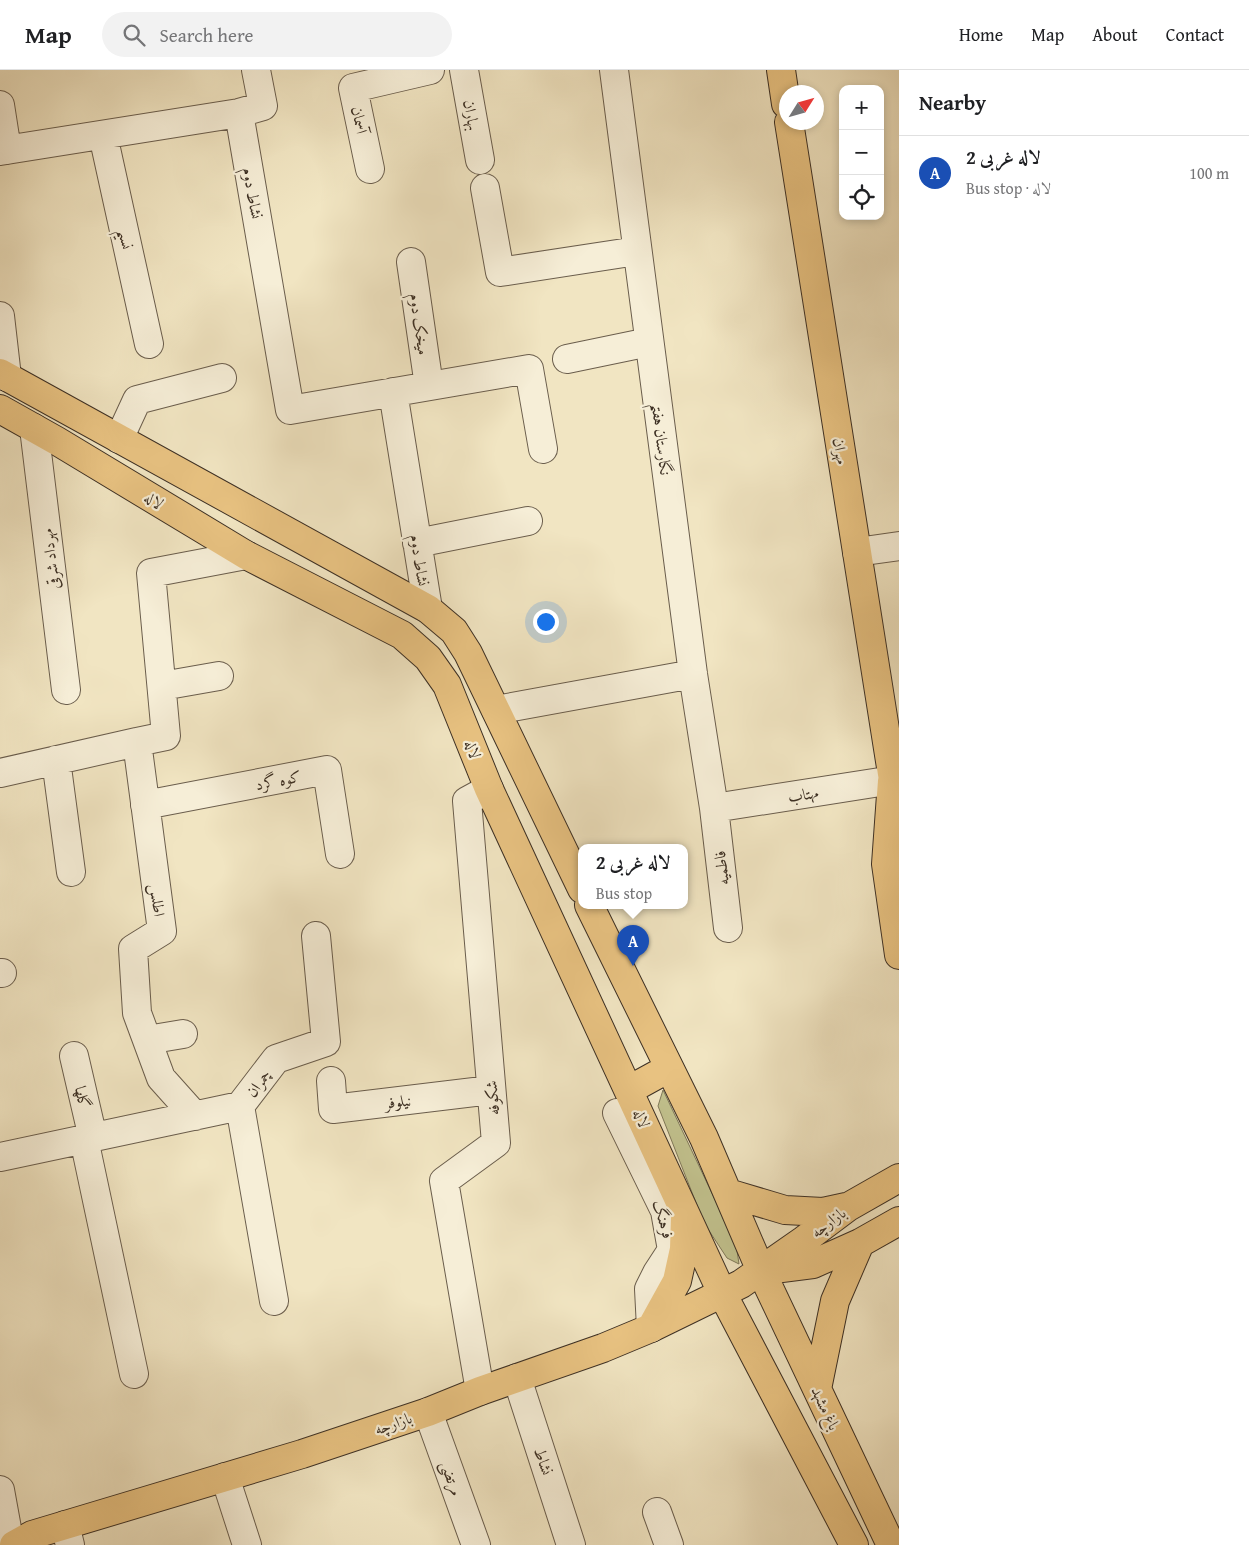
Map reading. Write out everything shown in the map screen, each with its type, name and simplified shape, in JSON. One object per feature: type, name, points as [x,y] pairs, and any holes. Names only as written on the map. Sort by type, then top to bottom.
[{"type":"main road","points":[[781,70],[783,85]]},
{"type":"main road","name":"مهران","points":[[790,130],[896,790],[886,864],[899,955]]},
{"type":"main road","points":[[4,375],[428,609],[454,631],[468,653],[578,881]]},
{"type":"main road","name":"لاله","points":[[0,409],[246,555],[402,636],[428,658],[447,685],[489,789],[623,1102],[686,1213],[722,1294]]},
{"type":"main road","points":[[591,909],[704,1138],[760,1271]]},
{"type":"main road","points":[[623,1102],[670,1068]]},
{"type":"main road","name":"بازارچه","points":[[18,1544],[32,1535],[68,1535],[225,1478],[428,1412],[480,1391],[603,1348],[652,1328],[741,1284],[848,1207],[894,1178]]},
{"type":"main road","points":[[728,1193],[785,1210],[823,1212],[848,1207]]},
{"type":"main road","points":[[652,1328],[677,1280],[684,1249],[686,1213]]},
{"type":"main road","name":"بازارچه","points":[[760,1271],[813,1264],[860,1243],[899,1221]]},
{"type":"main road","points":[[817,1390],[835,1301],[860,1243]]},
{"type":"main road","name":"باغ مشهد","points":[[760,1271],[891,1545]]},
{"type":"main road","points":[[722,1294],[854,1545]]},
{"type":"street","points":[[0,105],[4,150],[239,113],[263,106],[256,70]]},
{"type":"street","name":"آسمان","points":[[370,169],[353,88],[430,70]]},
{"type":"street","name":"بهاران","points":[[464,70],[480,160]]},
{"type":"street","name":"نگارستان هفتم","points":[[614,70],[693,674],[714,808]]},
{"type":"street","name":"نشاط دوم","points":[[239,113],[290,410],[529,370],[543,449]]},
{"type":"street","name":"نسیم","points":[[103,135],[149,344]]},
{"type":"street","points":[[485,188],[500,272],[637,251]]},
{"type":"street","name":"میخک دوم","points":[[412,262],[429,386]]},
{"type":"street","points":[[0,316],[4,375]]},
{"type":"street","points":[[567,359],[649,342]]},
{"type":"street","points":[[119,439],[137,400],[222,378]]},
{"type":"street","name":"نشاط دوم","points":[[393,392],[428,609]]},
{"type":"street","name":"مهرداد شرقی","points":[[34,428],[66,690]]},
{"type":"street","points":[[417,543],[528,520]]},
{"type":"street","points":[[857,552],[899,546]]},
{"type":"street","points":[[0,773],[166,736],[151,573],[246,555]]},
{"type":"street","points":[[496,710],[693,674]]},
{"type":"street","points":[[162,686],[219,676]]},
{"type":"street","name":"اطلس","points":[[137,742],[162,931],[133,949],[137,1014],[161,1078],[195,1116]]},
{"type":"street","points":[[56,760],[72,872]]},
{"type":"street","name":"کوه گرد","points":[[145,805],[327,770],[340,854]]},
{"type":"street","name":"شکوفه","points":[[480,1391],[444,1181],[496,1143],[467,801],[489,789]]},
{"type":"street","name":"مهتاب","points":[[714,808],[896,790]]},
{"type":"street","name":"فاطمیه","points":[[714,808],[728,928]]},
{"type":"street","name":"چمران","points":[[0,1157],[240,1106],[276,1058],[326,1042],[316,936]]},
{"type":"street","points":[[147,1040],[183,1034]]},
{"type":"street","name":"گلها","points":[[74,1056],[88,1138]]},
{"type":"street","name":"نیلوفر","points":[[331,1081],[332,1109],[491,1090]]},
{"type":"street","name":"فرهنگ","points":[[623,1102],[665,1211],[672,1250],[649,1289],[652,1328]]},
{"type":"street","points":[[240,1106],[274,1301]]},
{"type":"street","points":[[88,1138],[134,1374]]},
{"type":"street","name":"نشاط","points":[[517,1378],[571,1545]]},
{"type":"street","name":"مرتضی","points":[[428,1412],[476,1545]]},
{"type":"street","points":[[225,1478],[247,1545]]},
{"type":"street","points":[[0,1490],[18,1544]]},
{"type":"street","points":[[657,1512],[669,1545]]},
{"type":"green space","points":[[663,1090],[736,1244],[739,1264],[727,1258],[704,1223],[658,1106]]},
{"type":"place","name":"لاله غربی 2","points":[[633,966]]}]
